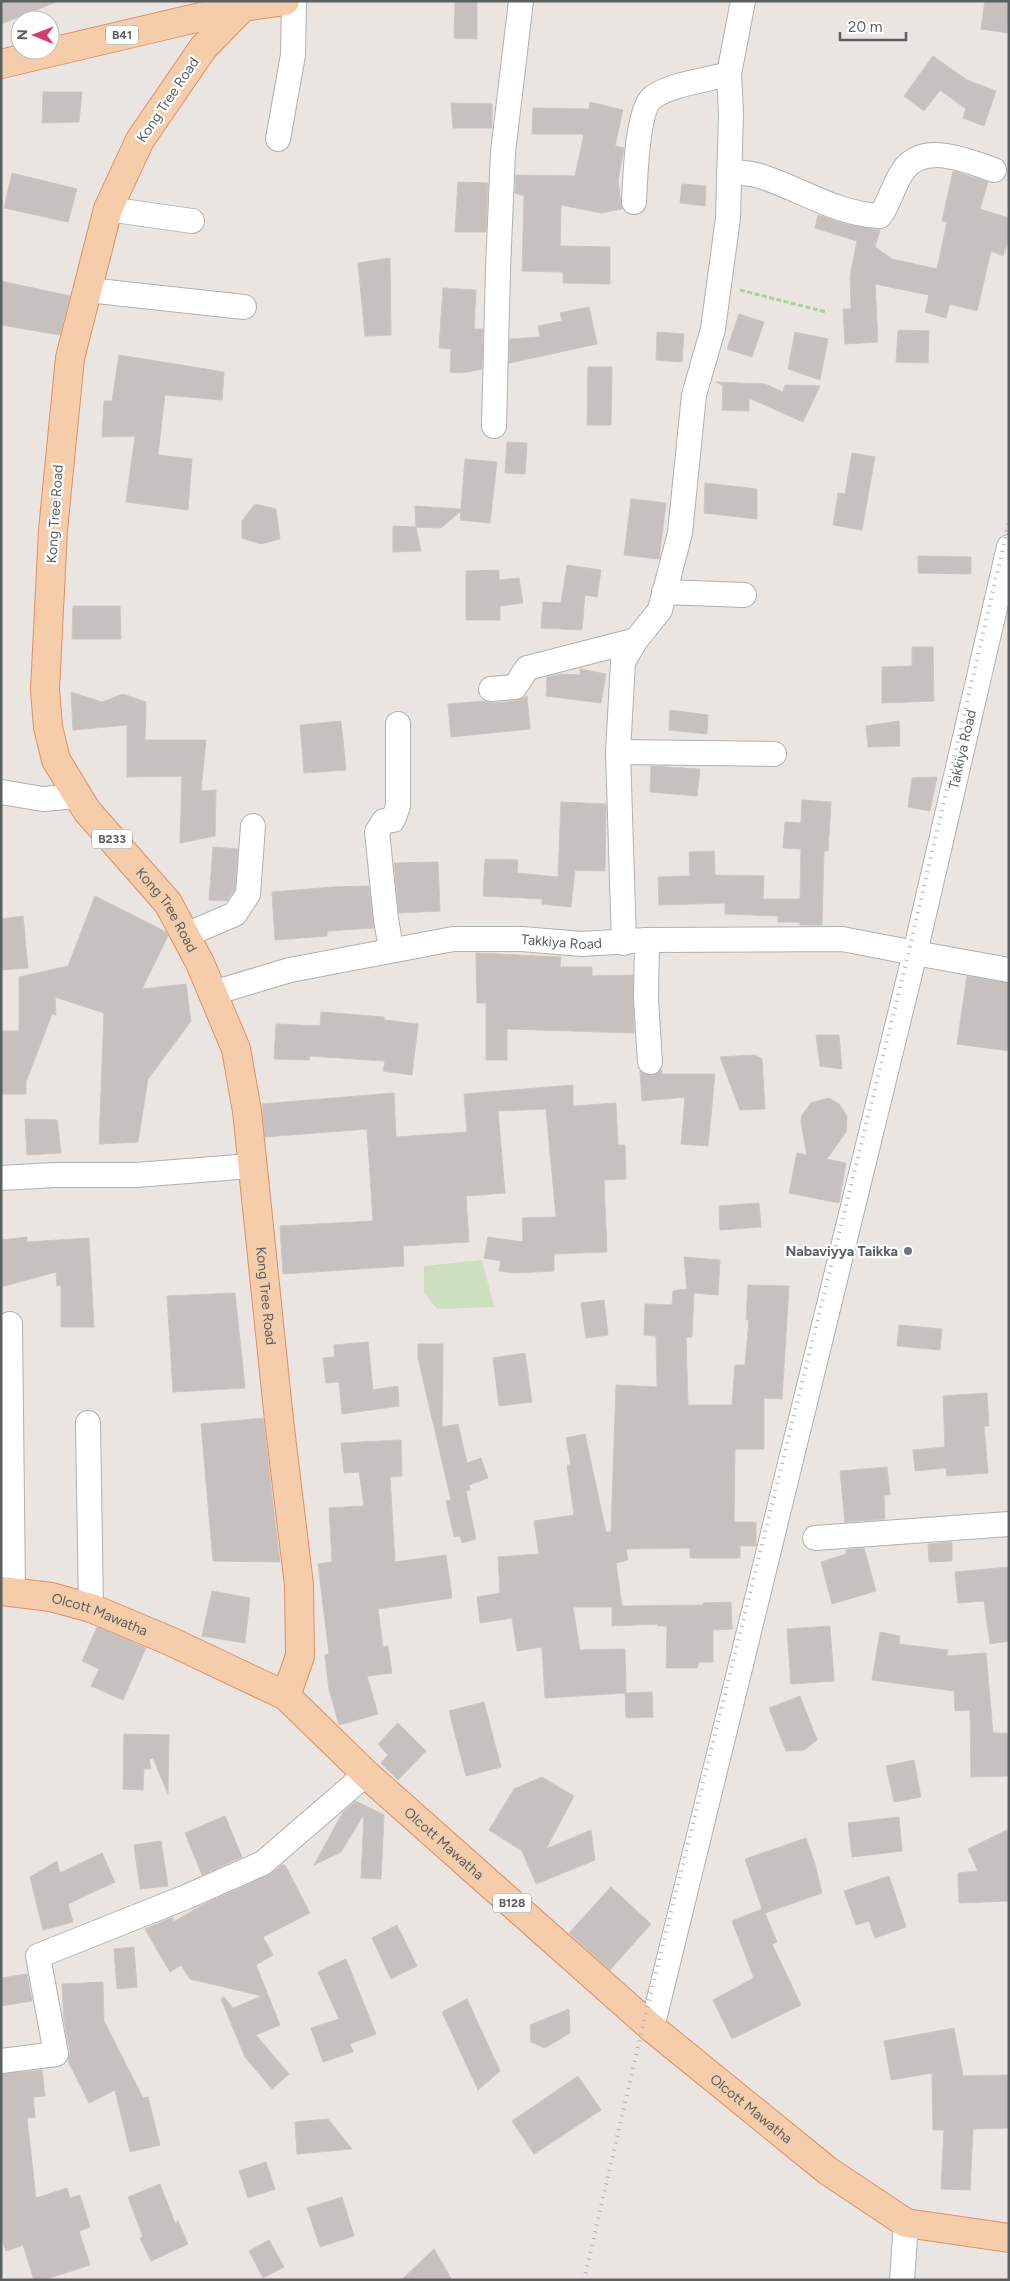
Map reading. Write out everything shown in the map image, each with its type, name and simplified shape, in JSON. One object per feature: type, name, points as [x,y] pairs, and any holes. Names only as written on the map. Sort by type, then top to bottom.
[{"type":"main road","name":"B41","points":[[1,64],[244,7],[285,1]]},
{"type":"main road","name":"Kong Tree Road","points":[[244,7],[203,48],[140,140],[108,209],[70,358],[62,423],[53,530],[45,690],[48,727],[56,760],[87,811],[168,902],[186,935],[213,993],[236,1049],[247,1111],[251,1166],[299,1585],[300,1656],[286,1696]]},
{"type":"main road","name":"Olcott Mawatha","points":[[7,1591],[51,1597],[91,1608],[170,1641],[286,1696],[366,1774],[652,2028],[828,2171],[906,2223],[1009,2238]]},
{"type":"street","points":[[278,139],[293,55],[294,1]]},
{"type":"street","points":[[494,426],[503,162],[521,1]]},
{"type":"street","points":[[624,943],[618,752],[623,662],[636,640],[660,610],[680,533],[694,395],[713,330],[728,218],[731,112],[728,74],[742,1]]},
{"type":"street","points":[[634,202],[635,170],[644,112],[651,99],[665,91],[728,74]]},
{"type":"street","points":[[729,171],[760,176],[842,210],[864,215],[880,216],[887,207],[903,171],[913,160],[928,156],[959,158],[994,170]]},
{"type":"street","points":[[108,209],[192,220]]},
{"type":"street","points":[[88,290],[244,307]]},
{"type":"street","name":"Takkiya Road","points":[[915,952],[1009,547]]},
{"type":"street","points":[[664,592],[744,595]]},
{"type":"street","points":[[491,689],[515,687],[527,668],[636,640]]},
{"type":"street","points":[[391,949],[386,920],[377,832],[384,822],[393,820],[398,806],[398,724]]},
{"type":"street","points":[[618,752],[774,754]]},
{"type":"street","points":[[1,792],[43,799],[77,796]]},
{"type":"street","points":[[186,935],[235,914],[248,894],[253,826]]},
{"type":"street","name":"Takkiya Road","points":[[213,993],[290,970],[391,949],[453,939],[522,939],[582,944],[624,943],[647,940],[842,939],[1009,970]]},
{"type":"street","points":[[647,940],[646,999],[650,1062]]},
{"type":"street","points":[[652,2028],[915,952]]},
{"type":"street","points":[[1,1178],[55,1175],[136,1175],[251,1166]]},
{"type":"street","points":[[7,1591],[10,1324]]},
{"type":"street","points":[[88,1423],[91,1608]]},
{"type":"street","points":[[815,1538],[1009,1524]]},
{"type":"street","points":[[1,2061],[56,2054],[38,1956],[263,1864],[366,1774]]},
{"type":"street","points":[[902,2280],[906,2223]]},
{"type":"path","points":[[720,284],[826,312]]},
{"type":"green space","points":[[482,1260],[494,1307],[437,1309],[424,1292],[424,1266]]},
{"type":"building","points":[[1,1],[56,1],[36,10],[10,10],[10,20],[1,24]]},
{"type":"building","points":[[985,1],[1009,1],[1009,33],[981,29]]},
{"type":"building","points":[[455,2],[477,2],[477,39],[454,38]]},
{"type":"building","points":[[933,56],[967,80],[996,91],[984,126],[963,118],[966,109],[940,90],[924,111],[904,96]]},
{"type":"building","points":[[43,92],[82,92],[79,122],[42,123]]},
{"type":"building","points":[[590,102],[623,110],[615,146],[624,148],[618,181],[622,209],[601,213],[561,205],[560,246],[610,247],[610,284],[563,283],[563,272],[522,271],[524,196],[515,193],[516,175],[575,176],[584,134],[532,134],[533,108],[589,109]]},
{"type":"building","points":[[451,103],[492,104],[492,128],[453,128]]},
{"type":"building","points":[[953,171],[988,182],[980,209],[1009,218],[1009,238],[1003,256],[991,251],[977,311],[950,304],[946,318],[925,312],[929,295],[875,284],[878,342],[845,344],[843,309],[851,309],[850,276],[857,241],[815,228],[818,215],[845,224],[880,230],[875,247],[892,259],[937,269],[947,222],[942,221]]},
{"type":"building","points":[[12,173],[77,189],[68,222],[4,208]]},
{"type":"building","points":[[458,182],[488,183],[486,232],[455,232]]},
{"type":"building","points":[[682,184],[706,186],[705,206],[680,203]]},
{"type":"building","points":[[390,258],[391,335],[365,336],[358,263]]},
{"type":"building","points":[[1,281],[70,296],[60,335],[1,325]]},
{"type":"building","points":[[443,288],[476,290],[474,329],[483,329],[482,369],[462,373],[450,372],[451,349],[439,348]]},
{"type":"building","points":[[589,307],[597,344],[509,363],[510,339],[540,337],[538,326],[562,321],[560,313]]},
{"type":"building","points":[[739,314],[764,322],[752,357],[727,349]]},
{"type":"building","points":[[898,330],[929,331],[928,363],[896,362]]},
{"type":"building","points":[[657,332],[684,334],[682,362],[656,360]]},
{"type":"building","points":[[795,332],[828,339],[820,380],[788,369]]},
{"type":"building","points":[[119,355],[224,372],[222,400],[165,395],[158,455],[192,459],[188,510],[126,502],[135,436],[102,437],[104,401],[112,401]]},
{"type":"building","points":[[588,367],[612,367],[611,425],[587,425]]},
{"type":"building","points":[[716,382],[765,384],[783,392],[785,385],[820,386],[803,422],[749,398],[749,411],[722,410],[723,386]]},
{"type":"building","points":[[507,442],[527,443],[525,474],[505,473]]},
{"type":"building","points":[[852,453],[875,457],[862,530],[833,525],[838,493],[845,494]]},
{"type":"building","points":[[465,459],[497,462],[490,523],[460,520],[461,511],[441,528],[416,527],[415,506],[461,509]]},
{"type":"building","points":[[705,483],[757,489],[757,519],[704,513]]},
{"type":"building","points":[[631,499],[666,503],[659,559],[624,555]]},
{"type":"building","points":[[255,504],[276,509],[280,539],[261,544],[242,538],[242,521]]},
{"type":"building","points":[[393,526],[416,527],[421,551],[393,552]]},
{"type":"building","points":[[918,556],[971,557],[971,574],[918,573]]},
{"type":"building","points":[[567,565],[601,570],[597,597],[585,595],[582,630],[541,628],[543,602],[561,603]]},
{"type":"building","points":[[499,570],[499,580],[519,578],[523,603],[500,606],[500,620],[466,620],[466,571]]},
{"type":"building","points":[[73,606],[120,606],[121,639],[72,639]]},
{"type":"building","points":[[912,647],[933,647],[934,701],[882,703],[882,667],[912,666]]},
{"type":"building","points":[[580,669],[606,674],[601,703],[546,696],[547,677],[560,674],[580,675]]},
{"type":"building","points":[[71,692],[102,702],[123,694],[146,702],[145,740],[206,740],[201,791],[216,790],[215,836],[180,843],[182,776],[127,777],[127,725],[73,730]]},
{"type":"building","points":[[527,696],[530,729],[451,737],[448,704],[516,701]]},
{"type":"building","points":[[670,710],[708,715],[707,734],[669,730]]},
{"type":"building","points":[[341,721],[346,770],[304,773],[300,725]]},
{"type":"building","points":[[899,721],[900,746],[868,747],[866,726]]},
{"type":"building","points":[[651,766],[700,769],[697,796],[650,792]]},
{"type":"building","points":[[937,777],[930,811],[908,807],[912,778]]},
{"type":"building","points":[[802,800],[831,802],[828,851],[824,851],[822,925],[778,922],[778,916],[725,914],[725,903],[659,905],[658,877],[690,876],[689,852],[714,851],[715,875],[764,876],[763,899],[800,899],[801,849],[783,848],[785,822],[801,823]]},
{"type":"building","points":[[561,802],[606,804],[605,871],[575,870],[571,907],[542,904],[542,899],[483,896],[485,859],[518,860],[517,873],[558,877]]},
{"type":"building","points":[[213,847],[238,849],[235,889],[227,901],[209,900]]},
{"type":"building","points":[[438,862],[440,911],[399,913],[394,863]]},
{"type":"building","points":[[369,886],[374,928],[327,931],[327,936],[275,940],[272,892]]},
{"type":"building","points":[[95,896],[166,932],[168,936],[142,989],[186,984],[191,1021],[148,1079],[138,1142],[99,1144],[104,1013],[55,997],[56,1015],[52,1014],[26,1082],[26,1094],[1,1094],[1,1031],[19,1031],[19,977],[68,966]]},
{"type":"building","points":[[23,916],[28,968],[1,970],[1,919]]},
{"type":"building","points":[[476,953],[561,957],[560,967],[592,967],[592,976],[633,975],[634,1033],[507,1029],[507,1060],[486,1060],[486,1003],[477,1003]]},
{"type":"building","points":[[967,976],[1009,983],[1009,1051],[957,1044]]},
{"type":"building","points":[[321,1012],[384,1017],[384,1020],[418,1024],[412,1075],[383,1071],[385,1061],[310,1056],[309,1060],[274,1059],[276,1024],[320,1026]]},
{"type":"building","points":[[816,1035],[839,1035],[842,1069],[820,1066]]},
{"type":"building","points":[[755,1055],[762,1059],[765,1109],[740,1110],[720,1057]]},
{"type":"building","points":[[661,1069],[662,1074],[715,1074],[708,1146],[681,1144],[685,1097],[642,1101],[640,1071],[651,1076]]},
{"type":"building","points":[[573,1085],[573,1106],[616,1103],[618,1145],[625,1145],[626,1179],[604,1180],[607,1252],[554,1254],[554,1271],[514,1273],[499,1271],[501,1261],[484,1258],[488,1237],[523,1242],[522,1218],[556,1217],[546,1109],[498,1111],[505,1193],[466,1196],[469,1242],[403,1246],[404,1266],[283,1274],[280,1226],[373,1221],[367,1129],[265,1137],[262,1104],[394,1093],[396,1137],[467,1132],[464,1094]]},
{"type":"building","points":[[829,1098],[839,1104],[847,1116],[846,1132],[827,1159],[846,1163],[839,1203],[789,1193],[797,1153],[807,1155],[801,1122],[802,1115],[811,1103]]},
{"type":"building","points":[[25,1119],[57,1120],[61,1153],[27,1155]]},
{"type":"building","points":[[759,1203],[761,1227],[720,1230],[719,1206]]},
{"type":"building","points":[[27,1237],[27,1242],[89,1238],[94,1327],[61,1327],[61,1285],[57,1286],[56,1272],[1,1287],[1,1240]]},
{"type":"building","points":[[684,1257],[720,1260],[718,1295],[694,1293],[692,1337],[686,1337],[688,1405],[732,1405],[735,1365],[745,1365],[749,1320],[746,1320],[748,1285],[789,1286],[782,1399],[764,1398],[764,1449],[735,1449],[734,1522],[756,1522],[756,1546],[740,1546],[740,1558],[690,1558],[690,1548],[626,1549],[628,1560],[616,1563],[622,1606],[703,1605],[703,1603],[731,1602],[732,1629],[713,1630],[713,1662],[699,1662],[697,1668],[666,1668],[667,1626],[658,1626],[658,1624],[612,1626],[612,1607],[573,1607],[580,1650],[625,1649],[626,1693],[545,1698],[542,1647],[517,1651],[512,1618],[480,1623],[477,1597],[500,1593],[498,1557],[539,1554],[534,1521],[574,1515],[567,1465],[571,1465],[566,1438],[585,1434],[606,1532],[611,1532],[616,1385],[657,1387],[656,1336],[644,1335],[645,1304],[672,1305],[673,1291],[687,1289]]},
{"type":"building","points":[[235,1293],[245,1388],[173,1392],[167,1296]]},
{"type":"building","points":[[604,1300],[608,1335],[586,1338],[581,1303]]},
{"type":"building","points":[[899,1325],[942,1329],[940,1350],[897,1346]]},
{"type":"building","points":[[368,1342],[373,1390],[398,1386],[399,1406],[342,1414],[339,1382],[326,1383],[323,1358],[335,1357],[334,1345]]},
{"type":"building","points":[[418,1344],[443,1344],[442,1427],[458,1424],[467,1463],[481,1458],[488,1478],[469,1485],[470,1490],[466,1491],[476,1539],[462,1543],[460,1536],[454,1537],[446,1501],[451,1500],[418,1358]]},
{"type":"building","points":[[525,1353],[532,1402],[499,1406],[493,1358]]},
{"type":"building","points":[[987,1393],[989,1426],[984,1426],[988,1473],[947,1476],[946,1468],[915,1471],[913,1450],[945,1447],[943,1396]]},
{"type":"building","points":[[263,1418],[280,1562],[213,1561],[201,1424]]},
{"type":"building","points":[[401,1440],[402,1476],[390,1477],[395,1562],[446,1555],[452,1598],[378,1609],[383,1647],[388,1646],[392,1673],[367,1676],[378,1714],[339,1725],[329,1689],[325,1655],[329,1654],[318,1564],[332,1562],[329,1508],[364,1506],[359,1472],[344,1473],[341,1443]]},
{"type":"building","points":[[887,1467],[890,1495],[884,1495],[885,1519],[845,1522],[840,1471]]},
{"type":"building","points":[[952,1542],[952,1561],[929,1562],[928,1544]]},
{"type":"building","points":[[864,1548],[876,1591],[832,1604],[821,1562],[846,1554],[846,1550]]},
{"type":"building","points":[[1009,1567],[1009,1641],[990,1644],[984,1601],[958,1603],[955,1572]]},
{"type":"building","points":[[212,1591],[250,1598],[245,1643],[202,1636]]},
{"type":"building","points":[[830,1626],[834,1681],[791,1684],[787,1629]]},
{"type":"building","points":[[97,1627],[146,1648],[123,1700],[91,1686],[99,1669],[82,1661]]},
{"type":"building","points":[[880,1632],[900,1636],[899,1644],[948,1650],[947,1656],[986,1653],[993,1733],[1009,1733],[1009,1776],[971,1777],[970,1710],[955,1711],[954,1691],[872,1680]]},
{"type":"building","points":[[652,1692],[653,1717],[626,1718],[625,1693]]},
{"type":"building","points":[[800,1696],[817,1740],[804,1750],[786,1751],[769,1708]]},
{"type":"building","points":[[484,1702],[501,1767],[466,1776],[449,1711]]},
{"type":"building","points":[[398,1723],[426,1751],[398,1780],[381,1763],[388,1755],[378,1744]]},
{"type":"building","points":[[124,1734],[169,1735],[168,1794],[153,1758],[149,1759],[151,1769],[144,1769],[143,1790],[123,1789]]},
{"type":"building","points":[[914,1760],[921,1797],[894,1802],[886,1766]]},
{"type":"building","points":[[542,1777],[574,1796],[546,1849],[591,1830],[595,1860],[536,1884],[522,1851],[489,1830],[514,1789]]},
{"type":"building","points":[[356,1801],[384,1815],[381,1879],[361,1878],[364,1814],[341,1852],[314,1865],[343,1812]]},
{"type":"building","points":[[225,1816],[242,1857],[202,1875],[185,1833]]},
{"type":"building","points":[[899,1817],[902,1851],[852,1857],[848,1823]]},
{"type":"building","points":[[1009,1829],[1009,1901],[959,1903],[958,1873],[978,1871],[968,1849]]},
{"type":"building","points":[[806,1838],[822,1893],[765,1913],[777,1942],[772,1944],[801,2005],[732,2039],[713,2000],[754,1978],[732,1921],[762,1909],[745,1859]]},
{"type":"building","points":[[161,1841],[168,1886],[140,1889],[134,1845]]},
{"type":"building","points":[[102,1853],[115,1882],[68,1904],[73,1922],[43,1930],[30,1877],[57,1861],[60,1873]]},
{"type":"building","points":[[282,1865],[285,1865],[310,1913],[263,1937],[273,1955],[256,1965],[280,2025],[256,2035],[289,2074],[272,2089],[245,2057],[221,1999],[224,1997],[233,2008],[262,1996],[190,1979],[181,1965],[170,1972],[145,1929],[173,1917],[173,1922],[208,1902],[269,1875]]},
{"type":"building","points":[[889,1876],[906,1927],[875,1938],[869,1921],[856,1925],[844,1891]]},
{"type":"building","points":[[611,1887],[651,1924],[610,1970],[569,1933]]},
{"type":"building","points":[[397,1925],[417,1966],[391,1979],[372,1938]]},
{"type":"building","points":[[134,1947],[137,1987],[117,1989],[114,1949]]},
{"type":"building","points":[[346,1959],[376,2034],[350,2044],[353,2052],[323,2062],[311,2028],[339,2019],[318,1972]]},
{"type":"building","points":[[27,1974],[32,2001],[1,2006],[1,1978]]},
{"type":"building","points":[[103,1982],[104,2021],[143,2098],[148,2097],[160,2145],[130,2152],[115,2090],[89,2103],[68,2061],[70,2052],[64,2021],[62,1984]]},
{"type":"building","points":[[467,1999],[500,2071],[478,2090],[442,2012]]},
{"type":"building","points":[[569,2009],[570,2033],[545,2048],[531,2042],[530,2025]]},
{"type":"building","points":[[954,2028],[963,2076],[1009,2075],[1009,2128],[973,2129],[970,2190],[941,2189],[944,2130],[933,2130],[932,2073],[891,2080],[884,2041]]},
{"type":"building","points":[[42,2070],[45,2096],[33,2097],[35,2117],[27,2118],[36,2198],[67,2188],[70,2198],[80,2195],[90,2227],[79,2231],[90,2265],[44,2280],[34,2280],[23,2245],[6,2251],[1,2237],[1,2074]]},
{"type":"building","points":[[578,2076],[601,2110],[534,2154],[512,2121]]},
{"type":"building","points":[[328,2119],[352,2149],[297,2154],[295,2122]]},
{"type":"building","points":[[266,2162],[275,2189],[248,2198],[239,2171]]},
{"type":"building","points":[[160,2184],[175,2223],[178,2221],[188,2244],[151,2261],[140,2238],[143,2237],[128,2197]]},
{"type":"building","points":[[342,2197],[354,2236],[320,2247],[307,2208]]},
{"type":"building","points":[[269,2240],[284,2267],[263,2278],[249,2251]]},
{"type":"building","points":[[434,2249],[452,2280],[401,2280]]},
{"type":"railway","points":[[584,2280],[644,2021],[909,951],[1009,522]]},
{"type":"place","name":"Nabaviyya Taikka","points":[[908,1251]]}]
